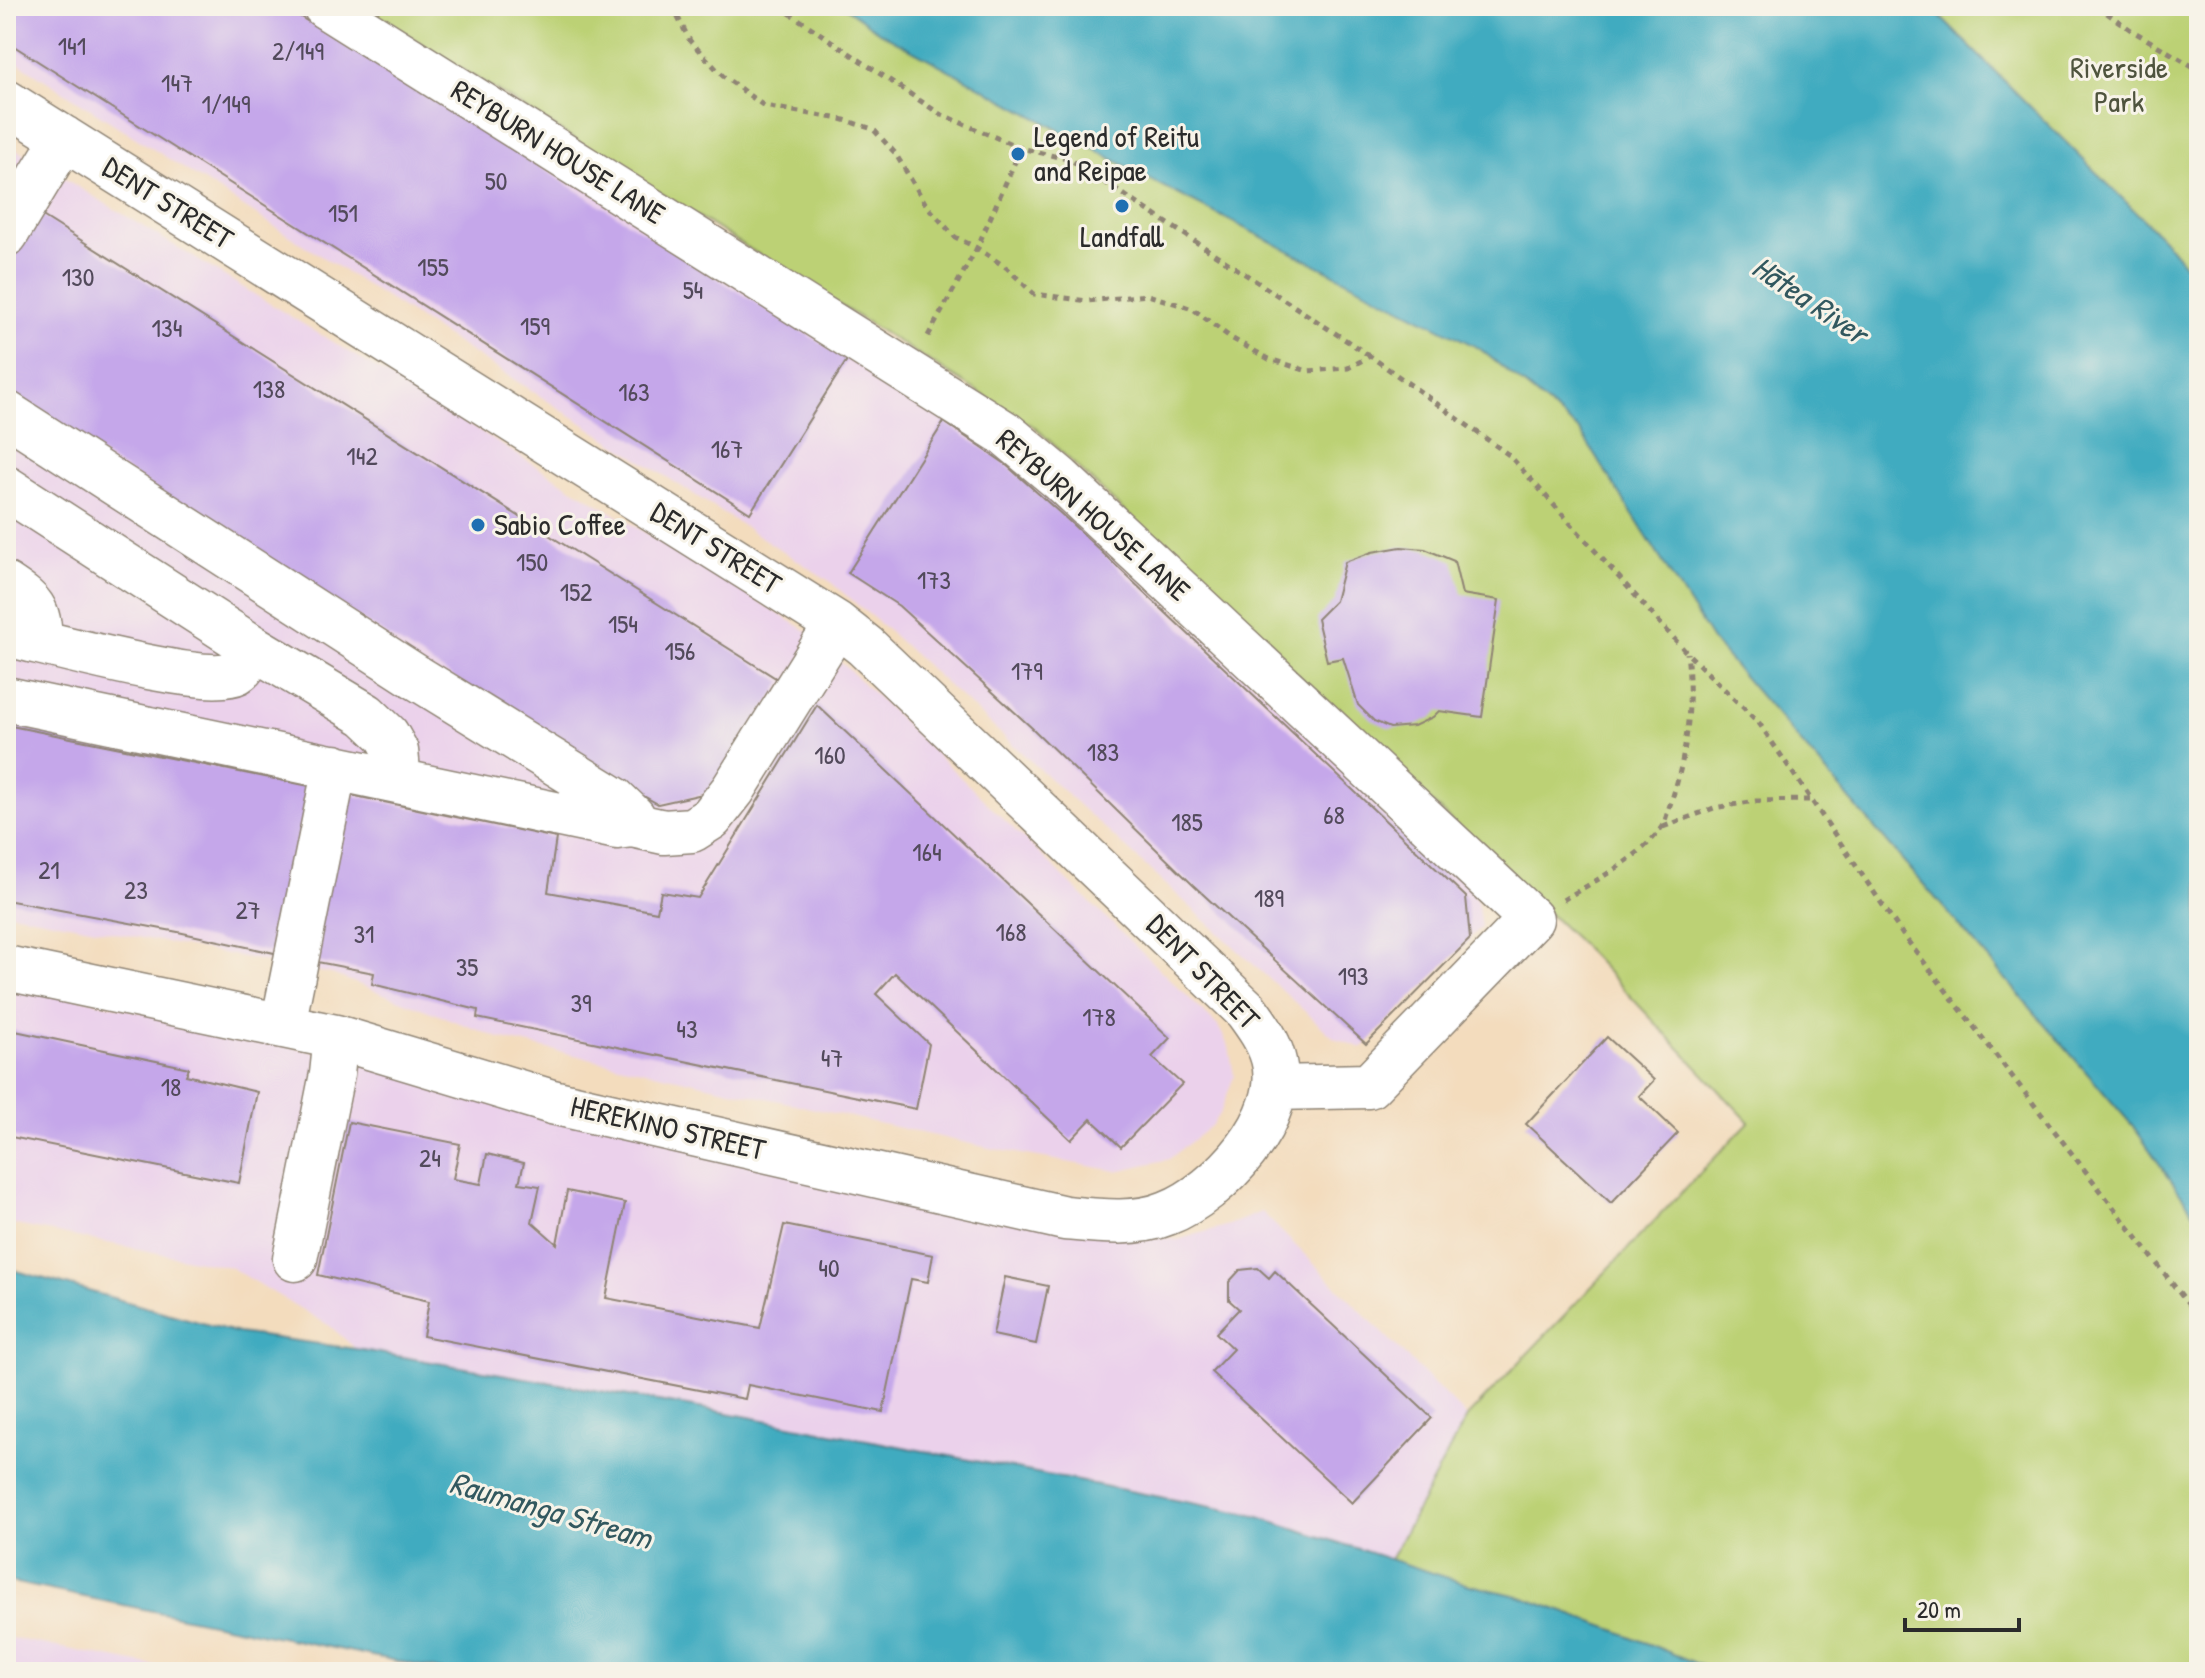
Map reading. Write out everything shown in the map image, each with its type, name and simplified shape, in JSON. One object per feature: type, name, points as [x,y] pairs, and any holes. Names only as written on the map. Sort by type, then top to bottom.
[{"type":"street","name":"REYBURN HOUSE LANE","points":[[325,6],[1006,434],[1060,479],[1531,919]]},
{"type":"street","name":"DENT STREET","points":[[6,102],[837,624],[865,646],[1246,1010],[1265,1037],[1274,1058],[1275,1088]]},
{"type":"street","points":[[6,234],[64,138]]},
{"type":"street","points":[[6,413],[416,677],[614,799],[633,817],[632,825]]},
{"type":"street","points":[[6,488],[251,646],[366,715],[387,735],[396,751],[399,781]]},
{"type":"street","points":[[6,585],[35,607],[39,622],[23,638]]},
{"type":"street","points":[[6,699],[617,827],[632,825],[664,832],[692,830],[711,818],[733,790],[837,624]]},
{"type":"street","points":[[23,638],[184,673],[220,676],[236,673],[245,665],[251,646]]},
{"type":"street","points":[[366,715],[416,677]]},
{"type":"street","points":[[283,1025],[335,767]]},
{"type":"street","points":[[1275,1088],[1369,1086],[1531,919]]},
{"type":"street","name":"HEREKINO STREET","points":[[6,968],[336,1037],[552,1102],[1049,1214],[1100,1222],[1166,1214],[1200,1196],[1252,1143],[1270,1111],[1275,1088]]},
{"type":"street","points":[[295,1259],[332,1074],[336,1037]]},
{"type":"path","points":[[672,6],[690,41],[723,76],[764,106],[841,119],[873,129],[895,153],[927,206],[945,227],[955,237],[1007,268],[1034,294],[1088,301],[1148,295],[1193,309],[1231,338],[1269,359],[1308,371],[1348,368],[1370,356]]},
{"type":"path","points":[[779,6],[940,114],[1021,148],[1071,160],[1370,356],[1509,455],[1687,653],[1759,723],[1921,959],[2199,1318]]},
{"type":"path","points":[[2097,6],[2199,70]]},
{"type":"path","points":[[908,372],[977,248],[1021,148]]},
{"type":"path","points":[[1662,827],[1677,783],[1687,734],[1690,680],[1687,653]]},
{"type":"path","points":[[1531,919],[1625,862],[1662,827],[1714,808],[1756,801],[1809,800]]},
{"type":"shaded area","points":[[6,6],[322,6],[950,403],[1466,877],[1477,901],[1481,927],[1362,1048],[1334,1038],[884,627],[828,580],[6,55]]},
{"type":"shaded area","points":[[6,143],[812,634],[1218,1026],[1229,1047],[1234,1076],[1221,1111],[1211,1126],[1169,1159],[1117,1171],[989,1148],[499,1038],[332,974],[6,912]]},
{"type":"shaded area","points":[[6,981],[1034,1218],[1177,1240],[1262,1212],[1467,1417],[1390,1560],[1253,1515],[1207,1505],[728,1413],[356,1349],[330,1326],[230,1267],[6,1223]]},
{"type":"shaded area","points":[[6,1637],[185,1672],[6,1672]]},
{"type":"green space","points":[[361,6],[843,6],[866,22],[1479,348],[1580,431],[1712,640],[2133,1126],[2199,1220],[2199,1672],[1717,1672],[1612,1629],[1518,1596],[1470,1585],[1390,1560],[1467,1417],[1749,1122],[1579,942],[1036,428]]},
{"type":"green space","name":"Riverside Park","points":[[1929,6],[2199,6],[2199,282],[2166,242]]},
{"type":"water","name":"Hātea River","points":[[843,6],[1929,6],[2166,242],[2199,282],[2199,1220],[2133,1126],[1712,640],[1580,431],[1479,348],[1166,188],[879,32]]},
{"type":"water","name":"Raumanga Stream","points":[[6,1268],[238,1333],[356,1349],[728,1413],[1253,1515],[1470,1585],[1518,1596],[1612,1629],[1717,1672],[450,1672],[6,1581]]},
{"type":"building","points":[[6,6],[283,6],[847,360],[750,513],[6,41]]},
{"type":"building","points":[[41,215],[782,682],[707,793],[658,804],[622,784],[6,394],[6,269]]},
{"type":"building","points":[[944,422],[1004,463],[1070,522],[1466,897],[1470,939],[1366,1044],[899,606],[848,573]]},
{"type":"building","points":[[1401,547],[1425,549],[1454,561],[1462,594],[1499,600],[1482,717],[1439,711],[1414,726],[1390,728],[1374,721],[1358,705],[1343,658],[1327,661],[1317,619],[1335,601],[1345,562],[1372,552]]},
{"type":"building","points":[[817,705],[1170,1038],[1152,1057],[1182,1084],[1121,1147],[1091,1119],[1071,1140],[895,973],[876,994],[929,1044],[916,1109],[477,1018],[478,1010],[372,984],[374,973],[302,959],[336,792],[556,838],[548,892],[657,912],[661,892],[698,898]]},
{"type":"building","points":[[6,725],[324,789],[288,956],[6,900]]},
{"type":"building","points":[[6,1029],[189,1068],[186,1075],[257,1092],[239,1183],[6,1136]]},
{"type":"building","points":[[1607,1037],[1654,1080],[1639,1096],[1678,1133],[1611,1203],[1526,1124]]},
{"type":"building","points":[[349,1122],[460,1144],[453,1179],[481,1184],[487,1154],[524,1163],[519,1183],[540,1186],[532,1222],[557,1244],[567,1191],[625,1203],[606,1298],[760,1328],[784,1225],[933,1255],[928,1282],[911,1279],[883,1412],[748,1385],[745,1399],[423,1336],[429,1301],[318,1275]]},
{"type":"building","points":[[1258,1268],[1269,1278],[1275,1271],[1432,1418],[1352,1503],[1211,1372],[1233,1349],[1216,1333],[1239,1309],[1229,1300],[1229,1282],[1240,1270]]},
{"type":"building","points":[[1005,1277],[1048,1286],[1036,1344],[993,1335]]},
{"type":"place","name":"Legend of Reitu and Reipae","points":[[1018,154]]},
{"type":"place","name":"Landfall","points":[[1122,206]]},
{"type":"place","name":"Sabio Coffee","points":[[478,525]]}]
